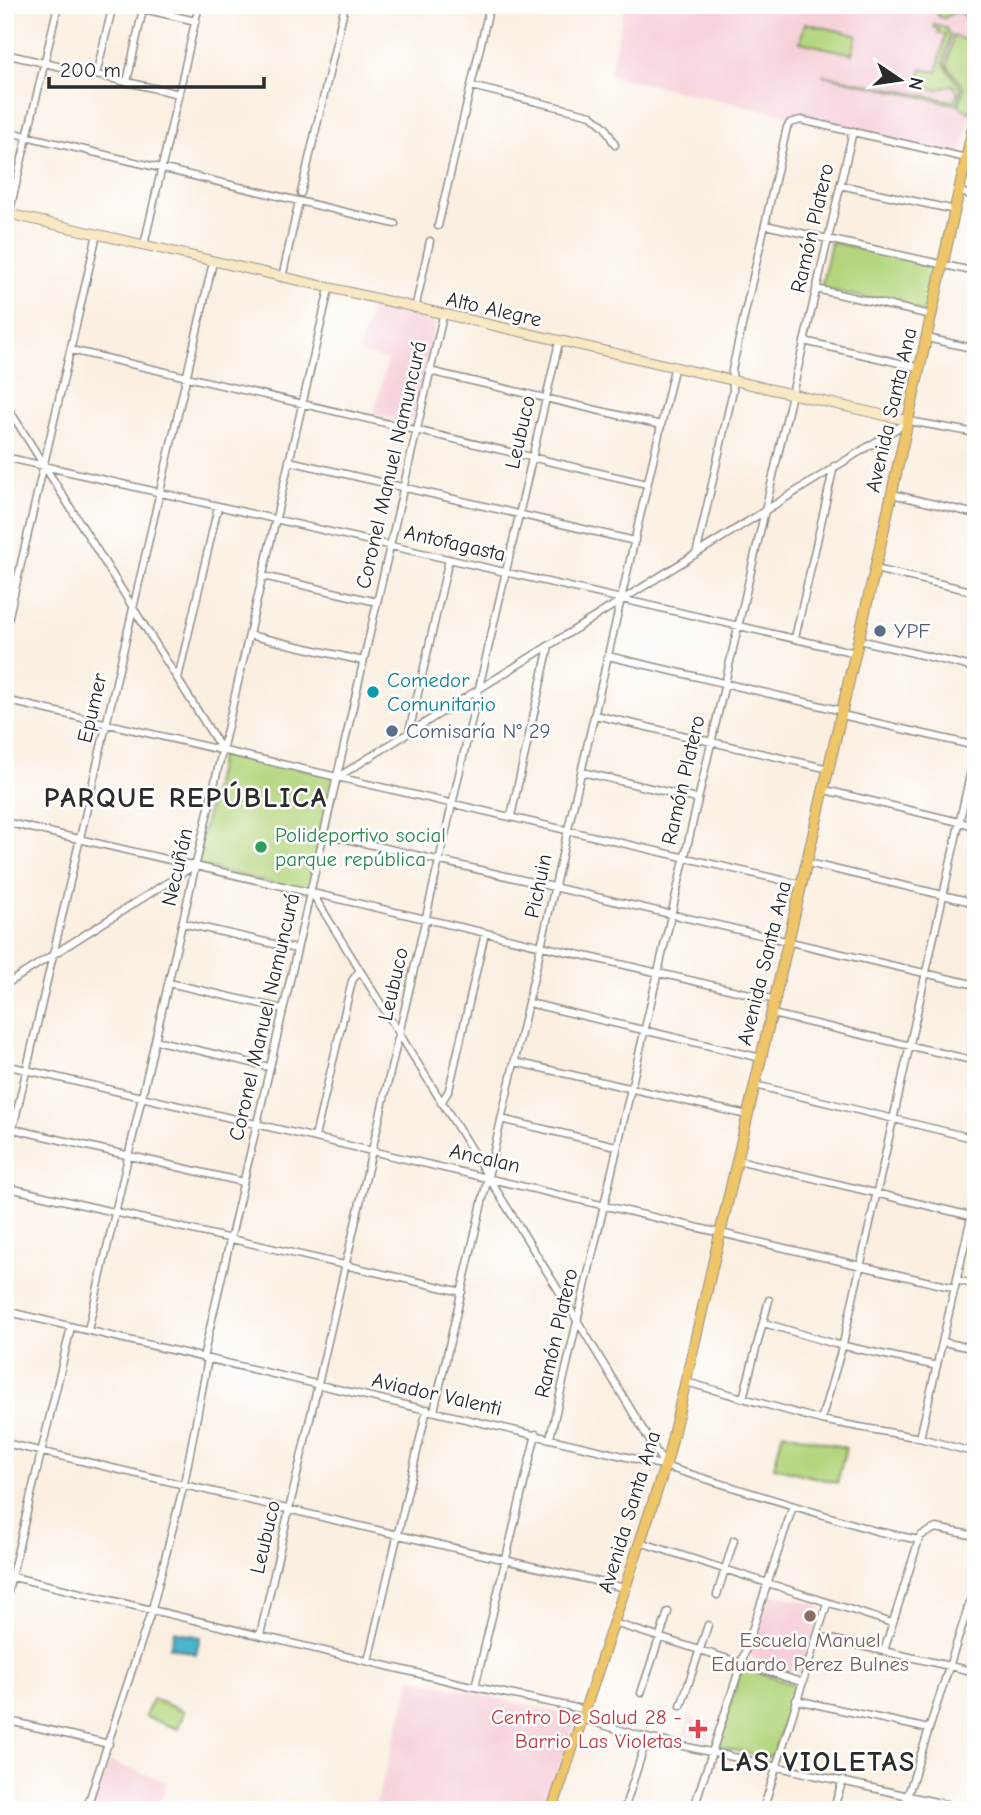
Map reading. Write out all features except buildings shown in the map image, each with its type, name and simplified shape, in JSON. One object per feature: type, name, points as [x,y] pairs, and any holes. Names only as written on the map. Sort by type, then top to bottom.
[{"type":"main road","name":"Avenida Santa Ana","points":[[552,1810],[665,1466],[722,1233],[747,1115],[876,569],[976,116]]},
{"type":"main road","name":"Alto Alegre","points":[[7,213],[443,316],[909,421]]},
{"type":"street","points":[[7,213],[58,5]]},
{"type":"street","points":[[96,75],[114,5]]},
{"type":"street","points":[[125,5],[196,22]]},
{"type":"street","points":[[144,245],[200,5]]},
{"type":"street","points":[[301,193],[345,5]]},
{"type":"street","points":[[438,226],[490,5]]},
{"type":"street","points":[[127,82],[143,9]]},
{"type":"street","points":[[5,54],[179,94]]},
{"type":"street","points":[[471,86],[591,115],[604,127],[615,145]]},
{"type":"street","points":[[697,551],[733,390],[732,370],[790,122],[801,120],[966,158]]},
{"type":"street","points":[[5,131],[395,224]]},
{"type":"street","name":"Ramón Platero","points":[[550,1438],[853,131]]},
{"type":"street","points":[[841,185],[955,211]]},
{"type":"street","points":[[959,192],[976,196]]},
{"type":"street","points":[[282,278],[299,201]]},
{"type":"street","points":[[765,225],[976,272]]},
{"type":"street","points":[[5,633],[97,234]]},
{"type":"street","name":"Coronel Manuel Namuncurá","points":[[415,309],[430,242]]},
{"type":"street","name":"Epumer","points":[[5,1163],[9,1128],[53,956],[213,262]]},
{"type":"street","name":"Necuñán","points":[[88,1330],[329,289]]},
{"type":"street","points":[[816,289],[931,316]]},
{"type":"street","name":"Coronel Manuel Namuncurá","points":[[86,1810],[152,1609],[184,1484],[230,1240],[443,316]]},
{"type":"street","points":[[927,338],[976,349]]},
{"type":"street","points":[[804,341],[920,368]]},
{"type":"street","name":"Leubuco","points":[[260,1635],[559,342]]},
{"type":"street","points":[[71,350],[647,484]]},
{"type":"street","name":"Pichuin","points":[[368,1661],[397,1534],[462,1292],[674,369]]},
{"type":"street","points":[[429,371],[661,425]]},
{"type":"street","points":[[5,403],[222,750]]},
{"type":"street","points":[[338,777],[909,421]]},
{"type":"street","name":"Alto Alegre","points":[[909,421],[976,433]]},
{"type":"street","name":"Antofagasta","points":[[5,457],[856,653]]},
{"type":"street","points":[[289,461],[635,541]]},
{"type":"street","points":[[795,638],[834,466]]},
{"type":"street","points":[[892,494],[976,514]]},
{"type":"street","points":[[177,679],[218,507]]},
{"type":"street","points":[[409,733],[449,559]]},
{"type":"street","points":[[876,569],[976,592]]},
{"type":"street","points":[[263,576],[377,603]]},
{"type":"street","points":[[5,578],[17,580]]},
{"type":"street","points":[[249,635],[363,661]]},
{"type":"street","points":[[859,639],[976,668]]},
{"type":"street","points":[[511,816],[549,646]]},
{"type":"street","points":[[608,656],[976,747],[843,1344],[821,1420]]},
{"type":"street","points":[[5,700],[803,885]]},
{"type":"street","points":[[595,715],[829,769]]},
{"type":"street","points":[[582,772],[697,799]]},
{"type":"street","points":[[825,790],[976,826]]},
{"type":"street","points":[[5,822],[775,1000]]},
{"type":"street","points":[[325,834],[976,985]]},
{"type":"street","points":[[808,863],[976,903]]},
{"type":"street","points":[[5,985],[195,865]]},
{"type":"street","points":[[312,893],[665,1466]]},
{"type":"street","points":[[182,923],[296,949]]},
{"type":"street","points":[[441,1103],[449,1090],[485,933]]},
{"type":"street","points":[[315,1137],[352,981],[359,971]]},
{"type":"street","points":[[169,982],[283,1009]]},
{"type":"street","points":[[529,1003],[761,1058]]},
{"type":"street","points":[[772,1014],[976,1060]]},
{"type":"street","points":[[155,1040],[269,1067]]},
{"type":"street","points":[[515,1062],[747,1115]]},
{"type":"street","name":"Ancalan","points":[[5,1065],[604,1203],[860,1266],[956,1284],[976,1285]]},
{"type":"street","points":[[755,1085],[976,1139]]},
{"type":"street","points":[[501,1119],[616,1146]]},
{"type":"street","points":[[9,1128],[243,1182]]},
{"type":"street","points":[[738,1160],[971,1216]]},
{"type":"street","points":[[5,1187],[462,1292]]},
{"type":"street","points":[[920,1438],[972,1225],[971,1216],[976,1196]]},
{"type":"street","points":[[743,1398],[769,1300]]},
{"type":"street","name":"Aviador Valenti","points":[[5,1311],[665,1466],[876,1531],[919,1540],[923,1532],[936,1528],[976,1536]]},
{"type":"street","points":[[764,1323],[937,1366]]},
{"type":"street","points":[[5,1604],[14,1577],[71,1327]]},
{"type":"street","points":[[943,1342],[976,1349]]},
{"type":"street","points":[[686,1382],[821,1420],[920,1438],[976,1453]]},
{"type":"street","points":[[475,1687],[536,1434]]},
{"type":"street","points":[[5,1443],[625,1588]]},
{"type":"street","points":[[693,1810],[793,1506]]},
{"type":"street","points":[[717,1595],[734,1540]]},
{"type":"street","points":[[884,1651],[919,1540]]},
{"type":"street","points":[[639,1542],[892,1623]]},
{"type":"street","points":[[5,1575],[584,1714],[647,1738],[972,1810],[976,1798]]},
{"type":"street","points":[[903,1810],[976,1583]]},
{"type":"street","points":[[763,1810],[827,1604]]},
{"type":"street","points":[[641,1693],[668,1612]]},
{"type":"street","points":[[614,1623],[802,1682]]},
{"type":"street","points":[[681,1706],[708,1625]]},
{"type":"street","points":[[817,1636],[976,1672]]},
{"type":"street","points":[[796,1700],[929,1729]]},
{"type":"street","points":[[5,1720],[108,1744]]},
{"type":"street","points":[[624,1810],[647,1738]]},
{"type":"street","points":[[833,1810],[843,1780]]},
{"type":"shaded area","points":[[625,5],[976,5],[976,92],[961,155],[609,75]]},
{"type":"shaded area","points":[[371,307],[436,323],[413,418],[406,422],[374,414],[387,360],[359,353]]},
{"type":"shaded area","points":[[775,1594],[818,1605],[821,1612],[801,1673],[753,1658],[751,1653],[771,1596]]},
{"type":"shaded area","points":[[412,1678],[577,1717],[547,1810],[374,1810]]},
{"type":"shaded area","name":"Centro De Salud 28 - Barrio Las Violetas","points":[[689,1716],[712,1724],[707,1741],[683,1735]]},
{"type":"shaded area","points":[[109,1761],[167,1782],[158,1810],[92,1810]]},
{"type":"green space","points":[[908,5],[949,9],[950,5],[976,6],[976,31],[960,12],[945,18],[938,17],[938,12]]},
{"type":"green space","points":[[805,23],[857,35],[852,54],[800,42]]},
{"type":"green space","points":[[934,24],[945,27],[950,35],[944,64],[961,89],[957,105],[822,75],[953,101],[958,93],[953,85],[936,90],[916,83],[922,69],[937,72],[945,35],[938,33],[939,29],[934,27]]},
{"type":"green space","points":[[953,36],[976,43],[976,87],[970,113],[959,106],[964,88],[947,65]]},
{"type":"green space","points":[[831,242],[937,266],[927,312],[821,288]]},
{"type":"green space","points":[[222,750],[338,777],[312,893],[195,865]]},
{"type":"green space","points":[[783,1432],[846,1448],[837,1483],[774,1467]]},
{"type":"green space","points":[[747,1669],[790,1683],[794,1689],[774,1752],[768,1758],[720,1747],[717,1742],[741,1671]]},
{"type":"green space","points":[[152,1699],[184,1711],[178,1729],[145,1717]]},
{"type":"water","points":[[174,1631],[200,1637],[196,1654],[170,1647]]},
{"type":"place","name":"YPF","points":[[880,631]]},
{"type":"place","name":"Comedor Comunitario","points":[[373,692]]},
{"type":"place","name":"Comisaría N° 29","points":[[392,731]]},
{"type":"place","name":"Polideportivo social parque república","points":[[261,847]]},
{"type":"place","name":"Escuela Manuel Eduardo Perez Bulnes","points":[[810,1616]]},
{"type":"place","name":"Centro De Salud 28 - Barrio Las Violetas","points":[[698,1729]]},
{"type":"district","name":"PARQUE REPÚBLICA","points":[[186,797]]},
{"type":"district","name":"LAS VIOLETAS","points":[[818,1761]]}]
